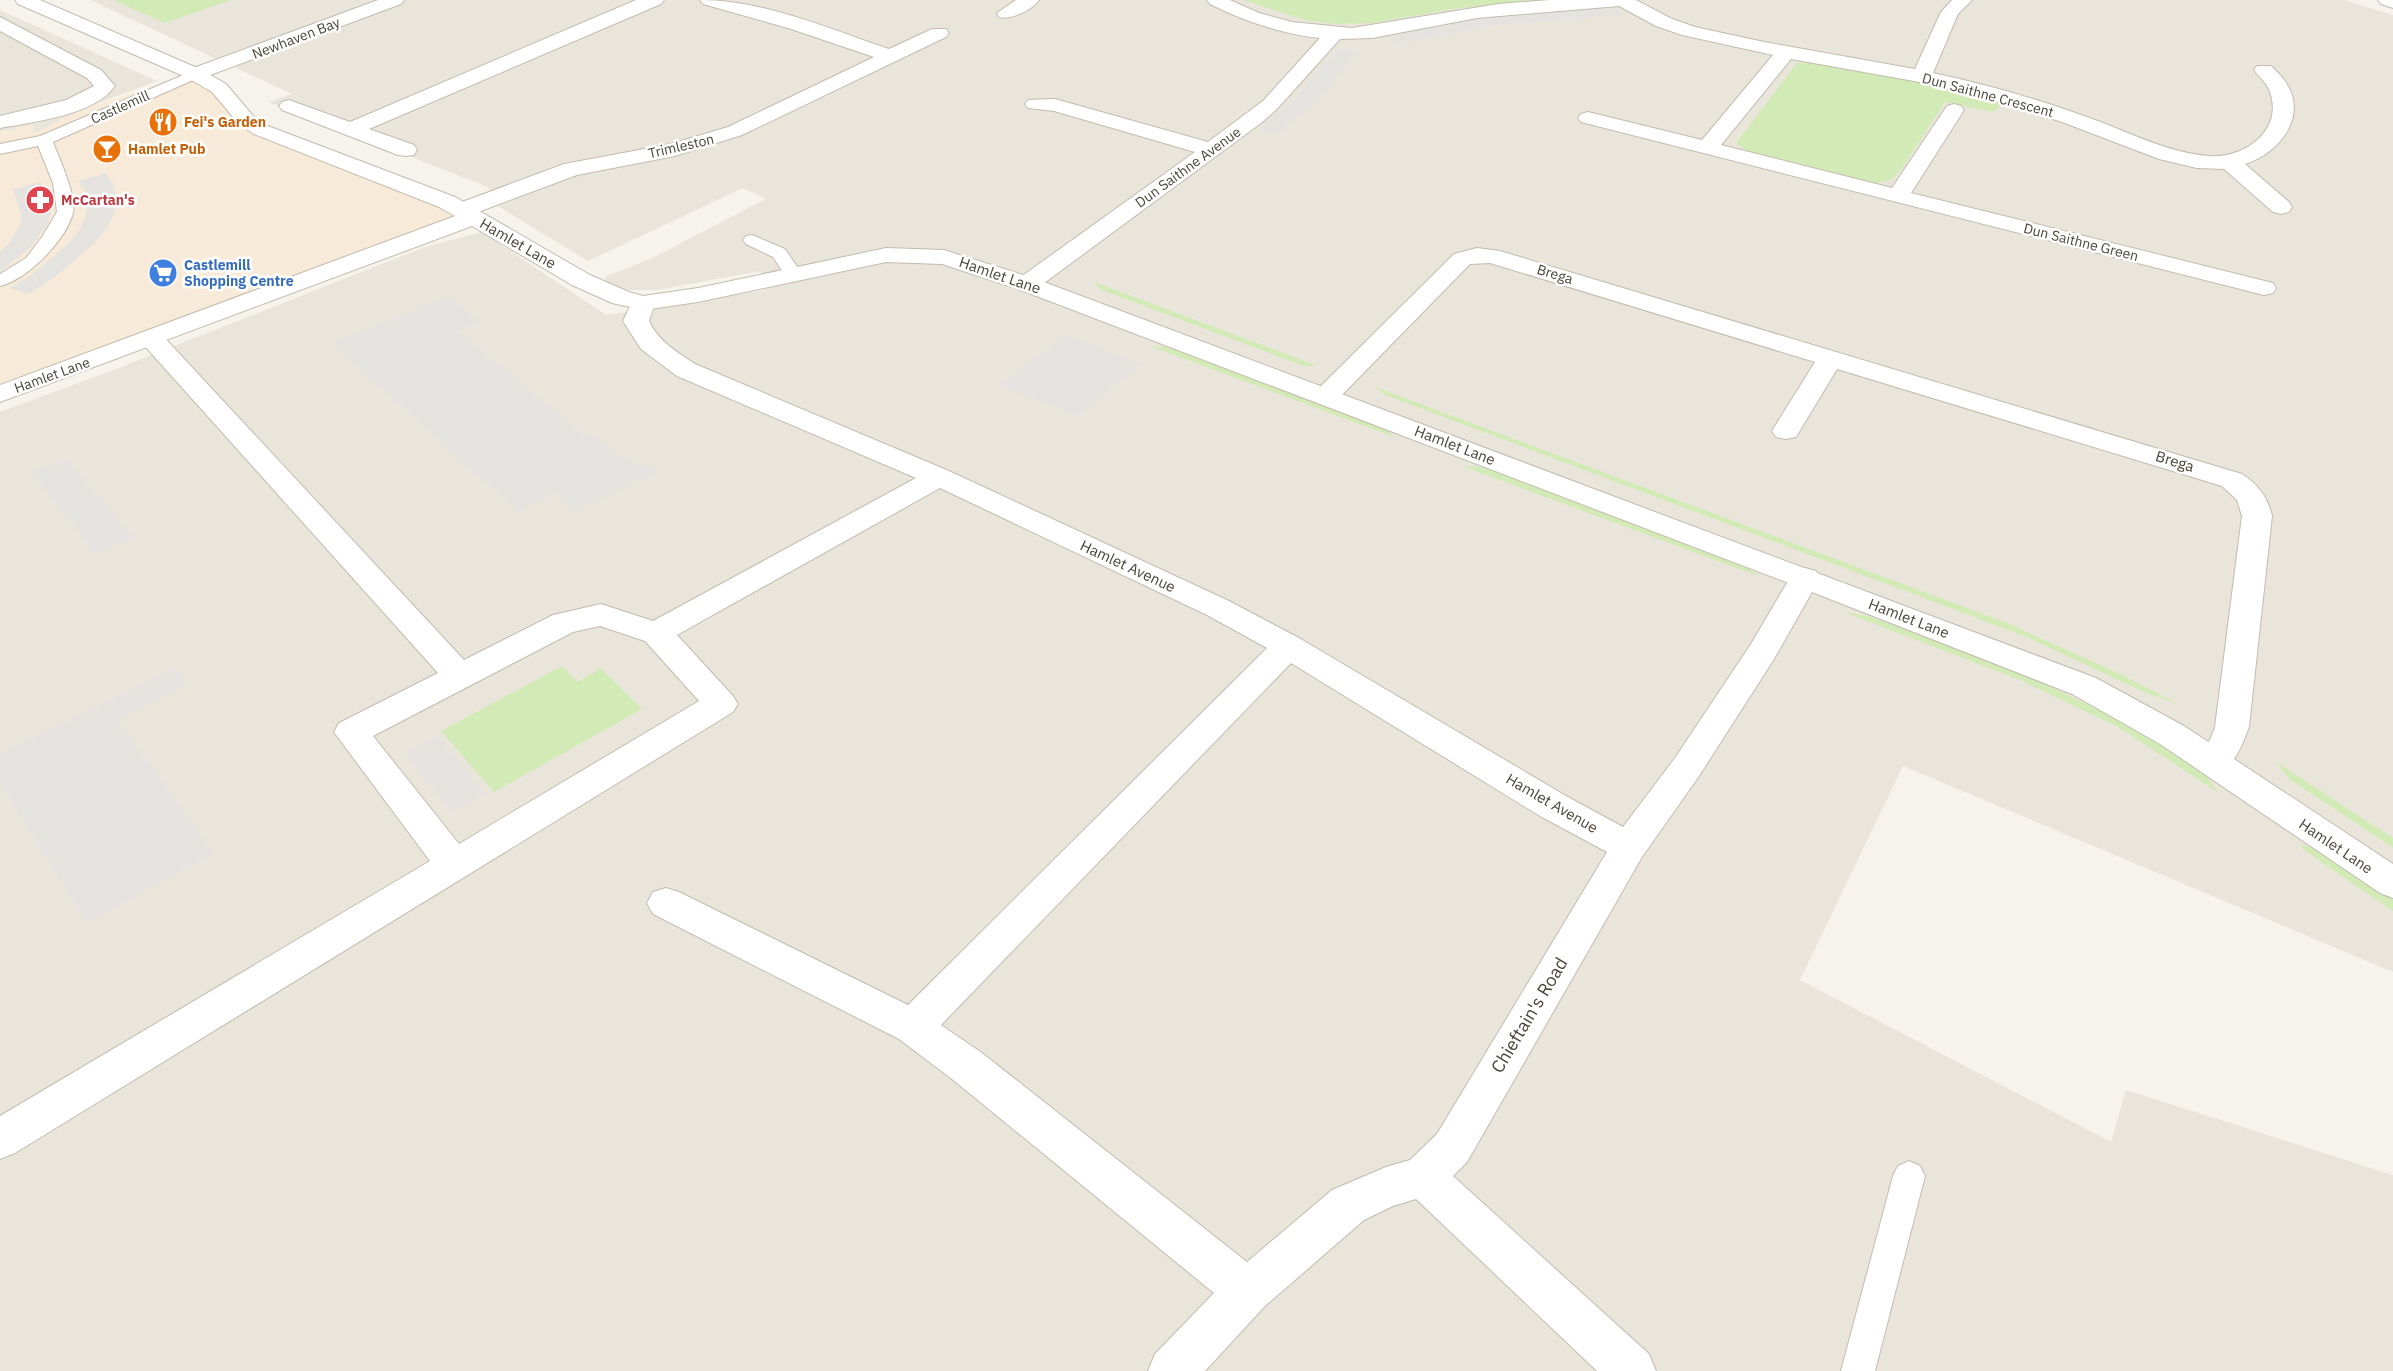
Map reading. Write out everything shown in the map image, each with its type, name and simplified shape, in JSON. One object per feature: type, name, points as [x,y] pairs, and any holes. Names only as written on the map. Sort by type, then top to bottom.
[{"type":"street","name":"Hamlet Lane","points":[[24,0],[195,74],[219,88],[247,121],[261,130],[469,214],[581,280],[621,298],[643,303],[698,295],[886,255],[944,257],[1027,284],[2084,686],[2172,735],[2393,883]]},
{"type":"street","name":"Newhaven Bay","points":[[195,74],[396,0]]},
{"type":"street","points":[[351,129],[639,4],[656,0]]},
{"type":"street","points":[[709,0],[795,24],[890,56]]},
{"type":"street","points":[[1006,13],[1030,0]]},
{"type":"street","name":"Dun Saithne Crescent","points":[[1216,0],[1258,18],[1286,26],[1334,34],[1374,32],[1458,15],[1622,0],[1663,22],[1689,31],[1921,77],[2042,108],[2179,157],[2211,163],[2243,160],[2262,148],[2275,135],[2281,120],[2283,93],[2276,81],[2264,70]]},
{"type":"street","points":[[1921,77],[1950,12],[1963,0]]},
{"type":"street","points":[[2387,0],[2393,2]]},
{"type":"street","points":[[0,23],[94,74],[105,86],[102,91],[76,103],[0,122]]},
{"type":"street","name":"Trimleston","points":[[469,214],[572,169],[675,150],[713,140],[756,122],[939,33]]},
{"type":"street","name":"Dun Saithne Avenue","points":[[1027,284],[1212,150],[1270,105],[1334,34]]},
{"type":"street","points":[[1707,148],[1787,51]]},
{"type":"street","points":[[1035,104],[1055,105],[1212,150]]},
{"type":"street","points":[[289,106],[406,150]]},
{"type":"street","points":[[1898,196],[1954,110]]},
{"type":"street","name":"Dun Saithne Green","points":[[1588,118],[2264,288]]},
{"type":"street","points":[[2229,162],[2281,207]]},
{"type":"street","name":"Hamlet Lane","points":[[0,394],[151,338],[469,214]]},
{"type":"street","name":"Brega","points":[[1326,396],[1462,260],[1477,255],[1508,260],[2232,480],[2246,490],[2254,501],[2257,516],[2232,727],[2226,742],[2212,762]]},
{"type":"street","name":"Hamlet Avenue","points":[[643,303],[636,321],[640,333],[662,354],[686,370],[939,477],[1218,608],[1288,646],[1553,806],[1629,847]]},
{"type":"street","points":[[151,338],[460,676]]},
{"type":"street","points":[[1786,431],[1831,357]]},
{"type":"street","points":[[656,633],[939,477]]},
{"type":"street","name":"Chieftain's Road","points":[[1172,1371],[1248,1291],[1348,1205],[1386,1187],[1423,1177],[1452,1148],[1629,847],[1687,767],[1744,680],[1805,578]]},
{"type":"street","points":[[0,1139],[721,704],[656,633],[601,615],[564,623],[351,732],[454,865]]},
{"type":"street","points":[[913,1027],[1288,646]]},
{"type":"street","points":[[666,903],[913,1027],[967,1066],[1248,1291]]},
{"type":"street","points":[[1423,1177],[1632,1371]]},
{"type":"lane","name":"Castlemill","points":[[0,149],[44,140],[195,74]]},
{"type":"lane","points":[[0,281],[32,262],[50,239],[65,212],[61,183],[44,140]]},
{"type":"lane","points":[[752,240],[779,253],[793,274]]},
{"type":"lane","points":[[1858,1371],[1909,1176]]},
{"type":"shaded area","points":[[90,0],[2345,0],[2393,15],[2393,972],[1903,766],[1800,980],[2111,1142],[2126,1090],[2393,1175],[2393,1371],[0,1371],[0,412],[116,369],[425,247],[482,232],[606,315],[767,290],[760,271],[657,290],[628,290],[607,283],[605,277],[650,259],[766,199],[743,188],[588,261],[496,205],[488,187],[269,102],[292,94]]},
{"type":"shaded area","points":[[1613,7],[1623,15],[1495,25],[1400,44],[1387,36],[1439,23]]},
{"type":"shaded area","points":[[0,10],[157,81],[85,108],[34,134],[32,125],[0,132]]},
{"type":"shaded area","points":[[1340,48],[1358,52],[1325,93],[1277,135],[1257,129],[1287,106]]},
{"type":"shaded area","name":"Castlemill Shopping Centre","points":[[195,74],[247,121],[475,217],[0,394],[0,132],[33,125],[34,133],[85,108]]},
{"type":"shaded area","points":[[106,173],[113,184],[116,197],[115,211],[108,226],[96,242],[56,276],[28,294],[10,288],[34,273],[69,243],[80,229],[88,203],[85,191],[78,181]]},
{"type":"shaded area","points":[[41,182],[51,214],[47,225],[31,247],[0,272],[0,252],[10,242],[21,223],[21,214],[13,189]]},
{"type":"shaded area","points":[[449,297],[480,321],[458,331],[587,437],[593,434],[620,457],[659,471],[575,512],[555,494],[517,512],[331,343]]},
{"type":"shaded area","points":[[1065,335],[1142,364],[1078,416],[999,385]]},
{"type":"shaded area","points":[[67,459],[134,538],[96,554],[31,472]]},
{"type":"shaded area","points":[[175,668],[188,685],[118,720],[214,853],[87,923],[0,783],[0,753]]},
{"type":"shaded area","points":[[438,736],[486,794],[452,813],[405,753]]},
{"type":"green space","points":[[113,0],[231,0],[165,23]]},
{"type":"green space","points":[[1243,0],[1541,0],[1460,8],[1372,23],[1335,24],[1305,20]]},
{"type":"green space","points":[[1821,61],[1920,80],[2005,102],[1993,112],[1945,102],[1900,171],[1891,180],[1876,183],[1746,150],[1736,143],[1797,63]]},
{"type":"green space","points":[[1094,282],[1318,366],[1304,366],[1102,290]]},
{"type":"green space","points":[[1150,346],[1167,347],[1386,429],[1394,437]]},
{"type":"green space","points":[[1375,387],[2007,623],[2122,675],[2180,705],[2144,692],[2029,638],[1385,395]]},
{"type":"green space","points":[[1462,466],[1482,467],[1747,567],[1758,576]]},
{"type":"green space","points":[[1841,611],[1871,617],[2024,674],[2122,721],[2203,772],[2219,793],[2118,727],[2020,680]]},
{"type":"green space","points":[[562,666],[577,682],[601,668],[642,709],[494,792],[441,731]]},
{"type":"green space","points":[[2276,762],[2393,838],[2393,848],[2289,779]]},
{"type":"green space","points":[[2303,845],[2324,852],[2393,900],[2393,911],[2301,848]]},
{"type":"place","name":"Fei's Garden","points":[[163,122]]},
{"type":"place","name":"Hamlet Pub","points":[[107,149]]},
{"type":"place","name":"McCartan's","points":[[40,200]]},
{"type":"place","name":"Castlemill Shopping Centre","points":[[163,273]]}]
